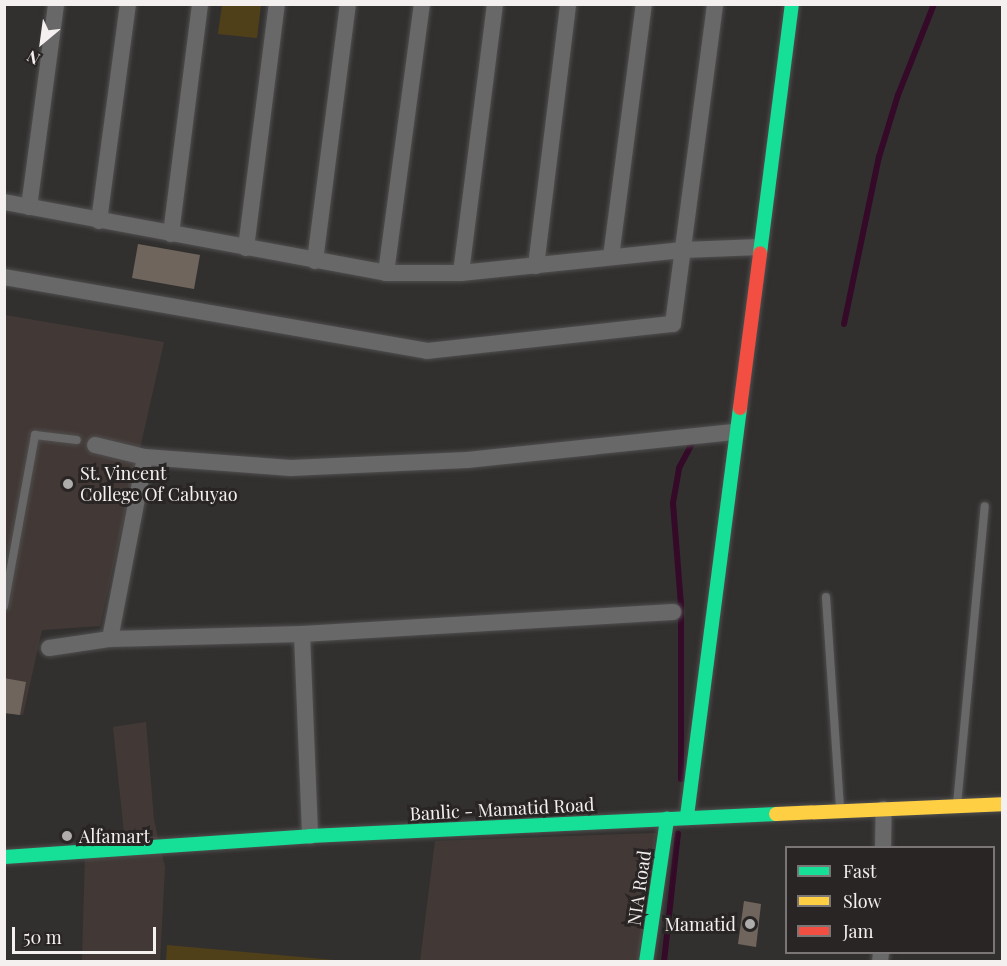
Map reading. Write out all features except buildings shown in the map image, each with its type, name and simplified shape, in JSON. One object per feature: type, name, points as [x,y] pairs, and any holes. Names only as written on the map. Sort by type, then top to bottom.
[{"type":"main road","points":[[687,816],[734,432],[792,4]]},
{"type":"main road","name":"Banlic - Mamatid Road","points":[[4,857],[310,836],[666,819],[687,816],[1002,804]]},
{"type":"main road","name":"NIA Road","points":[[646,962],[666,819]]},
{"type":"street","points":[[28,207],[56,4]]},
{"type":"street","points":[[99,221],[128,4]]},
{"type":"street","points":[[171,234],[200,4]]},
{"type":"street","points":[[246,248],[277,4]]},
{"type":"street","points":[[315,261],[348,4]]},
{"type":"street","points":[[386,273],[422,4]]},
{"type":"street","points":[[461,273],[495,4]]},
{"type":"street","points":[[536,266],[568,4]]},
{"type":"street","points":[[611,257],[644,4]]},
{"type":"street","points":[[4,277],[427,351],[673,324],[715,4]]},
{"type":"street","points":[[4,202],[386,273],[461,273],[683,250],[760,247]]},
{"type":"street","points":[[95,446],[145,457],[291,468],[467,460],[734,432]]},
{"type":"street","points":[[110,639],[145,457]]},
{"type":"street","points":[[48,648],[110,639],[302,634],[673,612]]},
{"type":"street","points":[[302,634],[310,836]]},
{"type":"street","points":[[883,846],[884,809]]},
{"type":"lane","points":[[4,606],[8,569],[35,435],[77,440]]},
{"type":"lane","points":[[957,806],[985,506]]},
{"type":"lane","points":[[826,597],[840,811]]},
{"type":"shaded area","points":[[222,5],[261,5],[257,38],[218,34]]},
{"type":"shaded area","name":"St. Vincent College Of Cabuyao","points":[[5,315],[164,342],[100,626],[42,630],[23,715],[5,713]]},
{"type":"shaded area","points":[[146,722],[154,820],[165,867],[160,961],[82,962],[85,854],[126,852],[113,727]]},
{"type":"shaded area","points":[[656,833],[639,961],[420,962],[435,841]]},
{"type":"shaded area","points":[[167,945],[345,961],[166,961]]},
{"type":"waterway","points":[[844,324],[879,157],[898,95],[934,4]]},
{"type":"waterway","points":[[681,779],[681,605],[673,503],[679,468],[691,445]]},
{"type":"waterway","points":[[664,962],[678,834]]},
{"type":"traffic: fast","points":[[760,253],[792,4]]},
{"type":"traffic: fast","points":[[687,816],[740,408]]},
{"type":"traffic: fast","points":[[4,857],[310,836],[776,814]]},
{"type":"traffic: fast","points":[[646,962],[667,819]]},
{"type":"traffic: slow","points":[[776,814],[1002,804]]},
{"type":"traffic: jam","points":[[740,408],[760,253]]},
{"type":"place","name":"St. Vincent College Of Cabuyao","points":[[68,484]]},
{"type":"place","name":"Alfamart","points":[[67,836]]},
{"type":"place","name":"Mamatid","points":[[750,924]]}]
